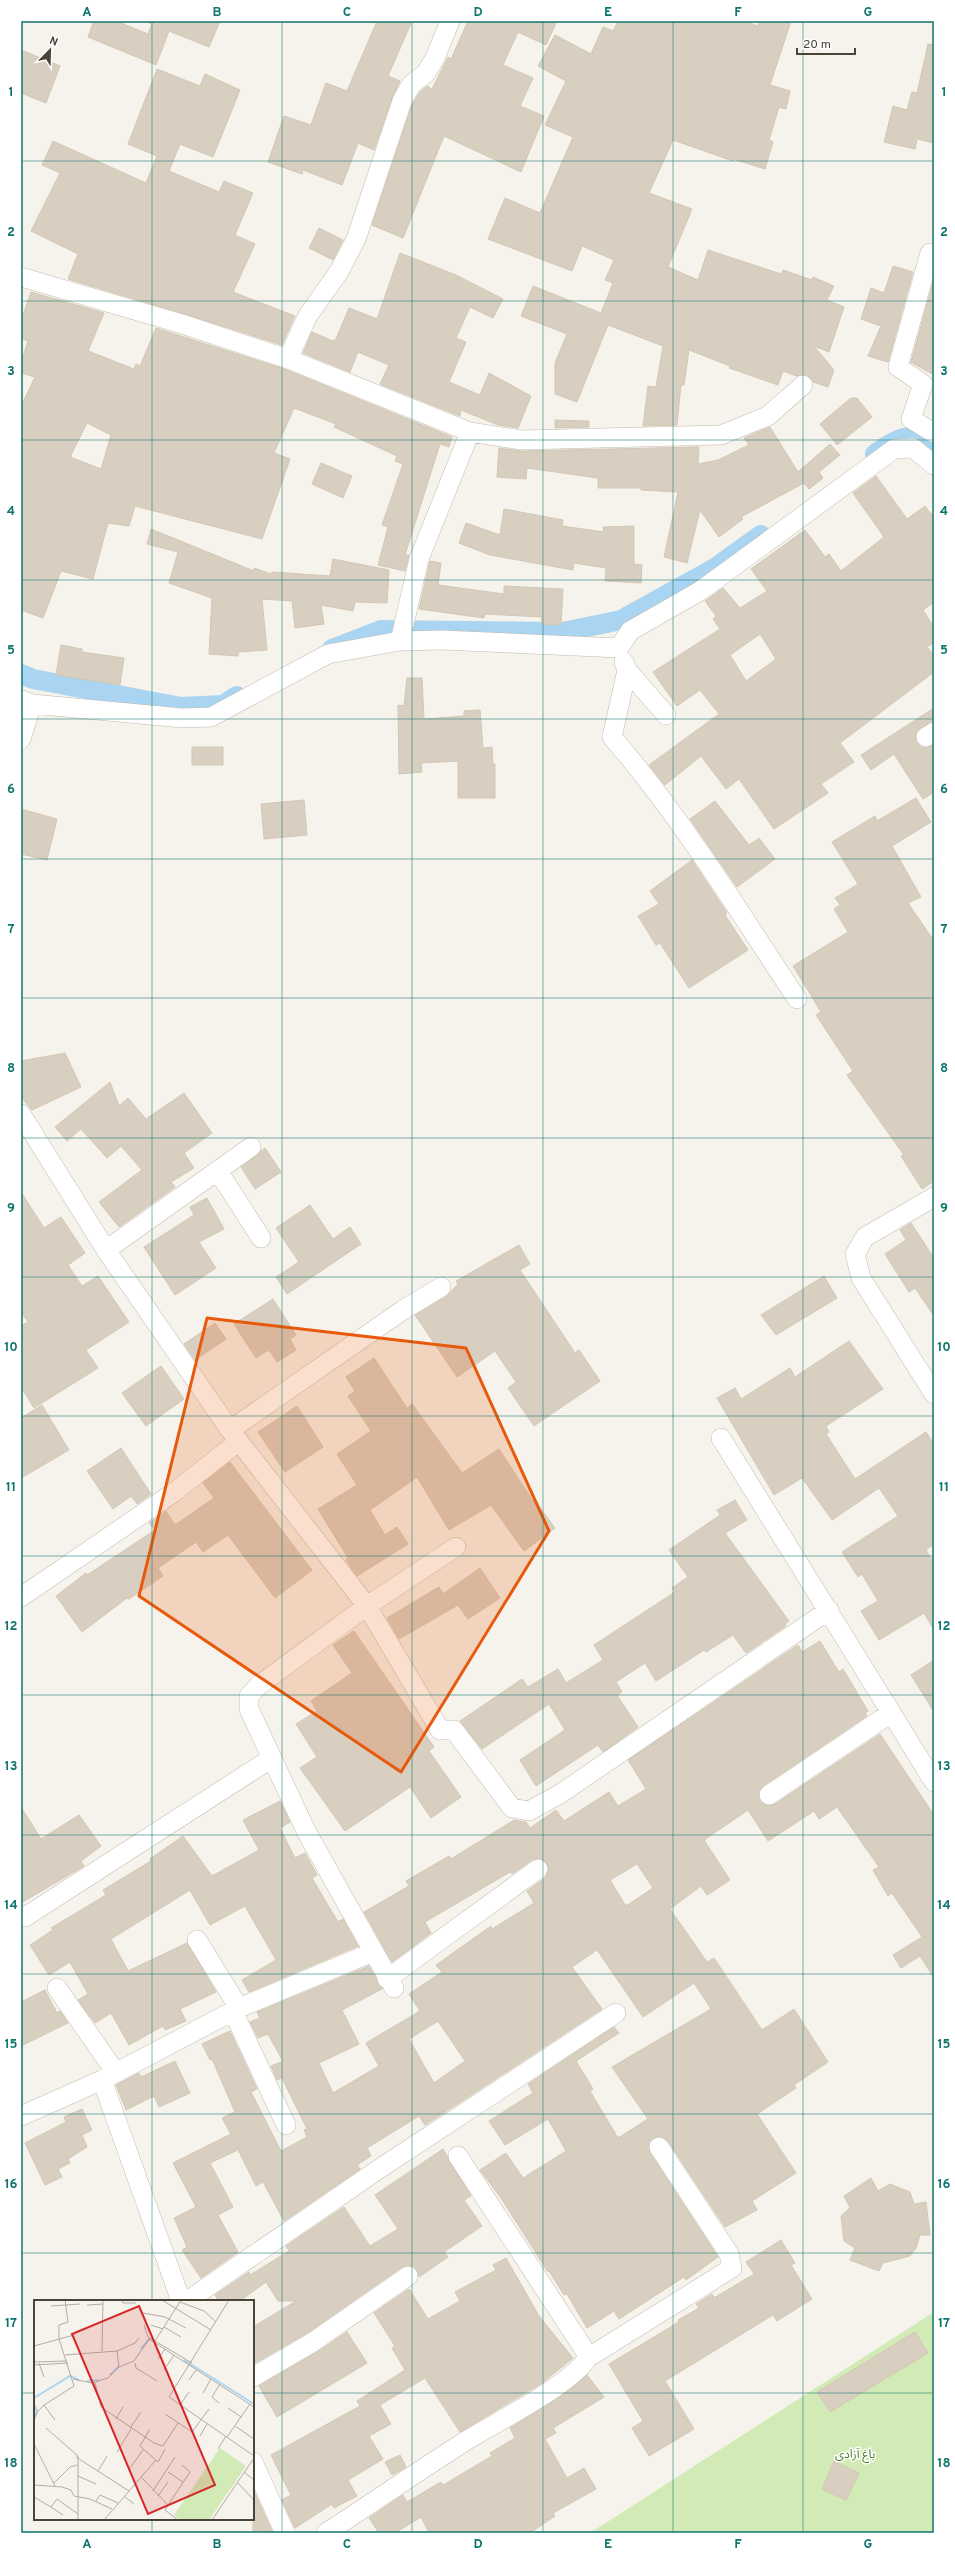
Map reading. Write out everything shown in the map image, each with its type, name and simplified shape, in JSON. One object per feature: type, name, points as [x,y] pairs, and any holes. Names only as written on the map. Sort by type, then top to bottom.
[{"type":"street","points":[[288,359],[307,317],[340,270],[356,239],[402,101],[411,85],[426,73],[435,58],[450,21]]},
{"type":"street","points":[[930,253],[898,368],[924,384],[911,419],[934,433]]},
{"type":"street","points":[[21,277],[182,324],[288,359],[470,432],[520,440],[721,435],[768,416],[803,385]]},
{"type":"street","points":[[400,641],[419,558],[470,432]]},
{"type":"street","points":[[619,648],[630,631],[700,591],[894,449],[913,448],[934,465]]},
{"type":"street","points":[[21,739],[27,702],[182,718],[211,717],[328,654],[400,641],[442,640],[619,648]]},
{"type":"street","points":[[619,648],[627,670],[666,715]]},
{"type":"street","points":[[627,670],[612,737],[642,772],[717,877],[797,999]]},
{"type":"street","points":[[21,1114],[106,1250],[234,1436],[367,1606],[440,1730],[454,1730],[512,1808],[529,1811],[560,1794],[829,1610]]},
{"type":"street","points":[[106,1250],[251,1147]]},
{"type":"street","points":[[218,1171],[261,1238]]},
{"type":"street","points":[[934,1197],[865,1237],[855,1254],[861,1278],[934,1394]]},
{"type":"street","points":[[21,1597],[173,1493],[234,1436],[403,1310],[441,1287]]},
{"type":"street","points":[[721,1438],[829,1610],[934,1782]]},
{"type":"street","points":[[456,1547],[367,1606],[259,1685],[249,1696],[249,1709],[306,1831],[391,1984],[538,1869]]},
{"type":"street","points":[[769,1795],[892,1713]]},
{"type":"street","points":[[25,1917],[272,1758]]},
{"type":"street","points":[[198,1940],[236,2009],[286,2125]]},
{"type":"street","points":[[21,2116],[109,2076],[236,2009],[372,1952]]},
{"type":"street","points":[[57,1988],[109,2076],[181,2300]]},
{"type":"street","points":[[188,2300],[379,2170],[616,2013]]},
{"type":"street","points":[[326,2533],[464,2442],[539,2397],[582,2367],[589,2357],[732,2268],[729,2254],[659,2147]]},
{"type":"street","points":[[458,2156],[589,2357]]},
{"type":"street","points":[[254,2376],[313,2342],[408,2276]]},
{"type":"street","points":[[254,2464],[285,2533]]},
{"type":"highlighted area","points":[[207,1318],[466,1348],[549,1531],[401,1772],[139,1596]]},
{"type":"green space","name":"باغ آزادی","points":[[934,2312],[934,2533],[590,2533]]},
{"type":"building","points":[[94,21],[116,21],[148,34],[152,24],[145,21],[220,21],[209,47],[169,31],[156,65],[88,37]]},
{"type":"building","points":[[377,21],[412,21],[388,76],[400,81],[392,98],[374,150],[358,143],[342,185],[303,170],[302,174],[268,162],[284,116],[311,125],[326,83],[347,91]]},
{"type":"building","points":[[468,21],[557,21],[546,45],[518,32],[503,65],[533,78],[520,106],[544,116],[521,172],[444,136],[403,238],[372,225],[412,105],[420,92],[427,86],[432,89],[448,57],[451,59]]},
{"type":"building","points":[[618,21],[744,21],[758,26],[760,21],[791,21],[770,85],[790,91],[786,109],[779,107],[769,140],[773,142],[765,169],[733,159],[733,161],[673,140],[649,193],[692,209],[668,267],[698,280],[708,250],[781,274],[783,270],[812,280],[813,277],[834,286],[827,300],[844,307],[829,352],[814,346],[834,370],[828,387],[813,382],[807,375],[797,376],[783,371],[778,385],[729,368],[730,366],[689,350],[684,385],[681,385],[677,425],[643,426],[648,386],[656,387],[663,346],[608,325],[577,402],[555,394],[555,363],[567,334],[521,316],[533,286],[601,313],[613,283],[605,280],[614,260],[582,246],[572,271],[488,239],[505,198],[540,213],[573,137],[545,125],[566,81],[538,66],[555,35],[591,54],[603,27],[613,31]]},
{"type":"building","points":[[928,44],[934,45],[934,143],[917,139],[915,149],[884,142],[893,106],[907,110],[912,92],[917,93]]},
{"type":"building","points":[[21,50],[60,66],[46,103],[21,93]]},
{"type":"building","points":[[157,69],[200,86],[205,74],[240,90],[213,157],[180,144],[169,171],[219,192],[224,181],[253,193],[235,235],[255,244],[233,292],[295,316],[282,345],[68,279],[78,254],[31,231],[60,173],[42,165],[53,141],[146,183],[157,156],[128,144]]},
{"type":"building","points":[[319,228],[343,240],[333,260],[309,248]]},
{"type":"building","points":[[400,253],[456,275],[503,299],[493,318],[470,307],[456,338],[466,342],[449,382],[480,395],[489,373],[531,396],[518,428],[498,425],[461,410],[460,416],[380,384],[389,365],[358,352],[350,372],[303,353],[312,332],[333,341],[336,339],[349,308],[377,319]]},
{"type":"building","points":[[893,266],[913,272],[888,362],[868,356],[881,326],[861,319],[871,288],[884,293]]},
{"type":"building","points":[[934,279],[934,366],[932,374],[911,362]]},
{"type":"building","points":[[31,292],[104,313],[88,351],[134,369],[136,364],[140,366],[156,328],[284,369],[452,437],[449,447],[440,444],[405,555],[409,555],[405,571],[378,565],[388,527],[382,525],[403,464],[395,461],[397,456],[334,427],[336,424],[294,408],[274,453],[290,459],[262,539],[135,506],[129,526],[108,523],[93,579],[61,571],[43,618],[21,610],[21,406],[35,377],[21,373],[21,363],[28,341],[21,338],[21,321]],"holes":[[[87,423],[111,435],[101,469],[70,457]]]},
{"type":"building","points":[[851,398],[857,398],[872,417],[837,445],[820,424]]},
{"type":"building","points":[[555,420],[589,421],[589,427],[555,428]]},
{"type":"building","points":[[770,427],[798,472],[830,444],[840,455],[819,472],[823,478],[809,489],[804,483],[741,517],[743,519],[719,537],[700,510],[687,563],[664,557],[678,492],[641,490],[641,488],[598,488],[598,478],[527,468],[526,479],[497,477],[499,448],[521,451],[699,447],[698,464],[718,460],[749,445],[744,438]]},
{"type":"building","points":[[321,463],[352,476],[343,498],[312,484]]},
{"type":"building","points":[[876,476],[907,519],[925,506],[934,518],[934,602],[923,610],[934,627],[934,642],[927,647],[934,655],[934,672],[840,743],[854,762],[821,784],[828,793],[774,829],[739,779],[726,789],[701,756],[665,785],[649,765],[719,714],[700,690],[677,706],[653,672],[720,629],[713,619],[716,616],[705,601],[723,588],[740,608],[767,591],[751,569],[805,530],[825,557],[829,554],[841,571],[884,537],[853,493]],"holes":[[[760,634],[776,659],[746,681],[730,655]]]},
{"type":"building","points":[[504,509],[563,520],[562,526],[604,532],[603,527],[634,526],[634,564],[642,565],[641,583],[605,581],[606,568],[574,563],[573,570],[490,555],[459,543],[466,523],[500,535]]},
{"type":"building","points":[[151,529],[254,571],[254,568],[271,574],[272,572],[330,576],[333,559],[389,570],[387,603],[355,602],[353,611],[321,605],[324,624],[295,628],[292,601],[262,599],[267,650],[238,652],[238,656],[209,654],[212,598],[169,583],[178,552],[147,544]]},
{"type":"building","points":[[430,561],[441,563],[438,585],[504,594],[504,586],[563,589],[561,625],[541,624],[542,617],[485,614],[484,618],[419,609]]},
{"type":"building","points":[[61,645],[82,649],[82,652],[124,658],[120,685],[56,675]]},
{"type":"building","points":[[407,678],[422,678],[424,719],[464,716],[464,711],[480,710],[483,748],[492,747],[493,764],[495,764],[495,798],[458,798],[458,761],[421,763],[422,772],[399,774],[398,705],[404,706]]},
{"type":"building","points":[[934,708],[934,721],[920,728],[915,737],[921,747],[927,748],[934,745],[934,792],[923,799],[894,754],[871,770],[861,755]]},
{"type":"building","points":[[192,747],[223,747],[223,765],[192,765]]},
{"type":"building","points":[[916,798],[931,822],[892,846],[921,897],[908,903],[934,941],[934,1181],[922,1189],[901,1156],[904,1155],[847,1075],[853,1071],[816,1015],[821,1012],[793,966],[848,932],[834,909],[840,905],[835,898],[858,884],[832,842],[875,816],[877,821]]},
{"type":"building","points":[[304,800],[307,835],[264,839],[261,804]]},
{"type":"building","points":[[715,801],[749,845],[759,838],[775,859],[737,887],[690,819]]},
{"type":"building","points":[[21,809],[57,819],[47,860],[21,854]]},
{"type":"building","points":[[692,860],[727,913],[725,915],[748,950],[689,988],[660,943],[656,945],[638,916],[659,904],[650,891]]},
{"type":"building","points":[[65,1053],[81,1087],[32,1110],[21,1097],[21,1061]]},
{"type":"building","points":[[110,1082],[119,1106],[128,1098],[146,1119],[184,1093],[212,1133],[184,1153],[194,1168],[171,1182],[175,1187],[119,1227],[99,1202],[142,1170],[121,1146],[107,1158],[81,1129],[67,1141],[55,1127]]},
{"type":"building","points":[[265,1148],[281,1172],[255,1189],[241,1167]]},
{"type":"building","points":[[21,1192],[44,1228],[61,1217],[85,1253],[68,1265],[82,1286],[98,1276],[129,1322],[86,1350],[98,1368],[34,1408],[21,1387],[21,1326],[28,1322],[21,1312]]},
{"type":"building","points":[[207,1198],[224,1229],[199,1242],[216,1268],[175,1295],[144,1247],[194,1215],[190,1207]]},
{"type":"building","points":[[310,1205],[333,1239],[350,1227],[361,1244],[287,1294],[276,1277],[299,1262],[276,1228]]},
{"type":"building","points":[[911,1223],[934,1258],[934,1316],[915,1288],[909,1292],[885,1254],[906,1240],[900,1230]]},
{"type":"building","points":[[519,1245],[530,1264],[520,1270],[575,1353],[579,1350],[600,1381],[534,1426],[508,1388],[516,1382],[495,1351],[457,1377],[415,1315],[447,1296],[458,1284],[456,1281]]},
{"type":"building","points":[[824,1276],[837,1298],[776,1335],[761,1315]]},
{"type":"building","points":[[273,1299],[296,1335],[290,1339],[296,1350],[277,1362],[269,1350],[256,1358],[234,1324]]},
{"type":"building","points":[[215,1323],[226,1339],[195,1360],[184,1344]]},
{"type":"building","points":[[849,1341],[883,1389],[826,1426],[829,1432],[826,1434],[855,1479],[926,1432],[934,1444],[934,1544],[926,1550],[934,1563],[934,1630],[924,1613],[879,1640],[861,1611],[878,1601],[862,1574],[858,1577],[842,1552],[898,1516],[879,1488],[832,1520],[802,1478],[774,1495],[717,1398],[735,1388],[741,1399],[790,1368],[795,1377]]},
{"type":"building","points":[[374,1358],[407,1408],[412,1404],[462,1473],[499,1449],[533,1501],[534,1499],[555,1528],[524,1551],[491,1505],[449,1530],[417,1477],[370,1510],[385,1535],[397,1527],[408,1544],[357,1576],[346,1560],[348,1558],[318,1509],[357,1485],[337,1454],[371,1431],[348,1396],[355,1391],[346,1377]]},
{"type":"building","points":[[161,1366],[184,1399],[146,1426],[122,1393]]},
{"type":"building","points":[[42,1405],[69,1450],[21,1478],[21,1418]]},
{"type":"building","points":[[297,1406],[323,1447],[285,1472],[258,1432]]},
{"type":"building","points":[[121,1448],[151,1494],[137,1504],[131,1496],[113,1509],[87,1471]]},
{"type":"building","points":[[230,1462],[312,1570],[275,1598],[228,1535],[203,1552],[196,1542],[158,1568],[163,1576],[129,1599],[127,1598],[82,1632],[56,1596],[86,1573],[87,1575],[155,1530],[149,1523],[166,1511],[175,1525],[214,1498],[203,1483]]},
{"type":"building","points":[[735,1500],[747,1520],[725,1533],[789,1621],[785,1624],[786,1626],[746,1653],[733,1635],[706,1652],[704,1650],[656,1681],[645,1663],[616,1682],[622,1692],[617,1695],[638,1727],[603,1752],[598,1745],[536,1786],[520,1760],[565,1730],[549,1704],[482,1749],[460,1721],[522,1679],[528,1687],[558,1669],[566,1683],[603,1660],[594,1645],[675,1592],[672,1588],[688,1577],[669,1550],[720,1515],[717,1510]]},
{"type":"building","points":[[480,1568],[500,1598],[468,1619],[458,1605],[399,1639],[387,1618],[439,1587],[443,1594]]},
{"type":"building","points":[[354,1631],[434,1747],[429,1751],[461,1797],[431,1818],[410,1787],[345,1831],[300,1768],[317,1757],[296,1724],[317,1711],[311,1701],[352,1673],[333,1645]]},
{"type":"building","points":[[820,1641],[839,1672],[843,1669],[868,1711],[865,1713],[867,1716],[763,1786],[758,1796],[765,1805],[775,1804],[880,1734],[934,1815],[934,1978],[920,1956],[901,1968],[893,1955],[922,1937],[892,1893],[888,1896],[873,1870],[879,1867],[837,1807],[819,1819],[814,1811],[768,1841],[748,1810],[704,1840],[730,1880],[707,1895],[701,1886],[670,1909],[707,1962],[714,1958],[762,2030],[794,2009],[828,2062],[794,2085],[796,2088],[757,2114],[796,2173],[752,2201],[757,2210],[725,2227],[668,2141],[658,2136],[649,2142],[650,2153],[718,2257],[686,2280],[684,2277],[619,2319],[614,2311],[587,2328],[567,2294],[564,2295],[501,2198],[480,2170],[506,2153],[523,2178],[566,2151],[548,2119],[505,2145],[489,2121],[533,2093],[528,2084],[614,2027],[619,2033],[576,2061],[593,2089],[590,2091],[618,2138],[648,2119],[612,2067],[711,2009],[694,1983],[643,2017],[597,1950],[572,1967],[602,2009],[425,2125],[419,2116],[367,2148],[371,2156],[357,2165],[360,2169],[284,2221],[263,2182],[256,2186],[238,2150],[210,2163],[233,2207],[218,2215],[238,2252],[201,2278],[182,2250],[187,2247],[174,2218],[196,2207],[173,2163],[231,2134],[222,2118],[235,2112],[212,2059],[210,2060],[202,2044],[230,2031],[257,2089],[251,2092],[281,2151],[307,2137],[304,2130],[307,2129],[282,2078],[277,2080],[271,2066],[283,2061],[268,2034],[258,2038],[250,2022],[260,2018],[257,2012],[369,1966],[382,1989],[342,2010],[359,2044],[319,2063],[333,2093],[379,2066],[366,2043],[420,2011],[409,1994],[442,1972],[436,1965],[491,1926],[492,1929],[534,1903],[527,1891],[545,1878],[549,1867],[542,1859],[532,1860],[512,1874],[510,1872],[425,1922],[431,1933],[392,1962],[364,1912],[409,1886],[406,1881],[449,1856],[451,1859],[514,1820],[526,1822],[530,1828],[556,1810],[564,1821],[609,1792],[618,1806],[646,1789],[628,1760],[798,1645],[802,1652]],"holes":[[[637,1864],[653,1888],[626,1906],[610,1880]],[[438,2021],[465,2061],[434,2083],[409,2039]]]},
{"type":"building","points":[[934,1660],[934,1712],[911,1675]]},
{"type":"building","points":[[280,1801],[290,1822],[280,1828],[295,1858],[305,1853],[317,1875],[312,1878],[338,1922],[343,1919],[358,1946],[249,1992],[242,1980],[276,1960],[245,1906],[210,1925],[190,1890],[111,1939],[128,1971],[187,1943],[216,1992],[180,2009],[186,2021],[165,2030],[163,2026],[129,2045],[111,2013],[95,2023],[78,2000],[88,1994],[70,1962],[49,1975],[30,1945],[53,1930],[51,1928],[106,1895],[103,1890],[151,1861],[150,1859],[183,1836],[212,1876],[259,1850],[243,1820]]},
{"type":"building","points":[[21,1807],[41,1839],[79,1815],[101,1846],[81,1861],[84,1866],[21,1903]]},
{"type":"building","points":[[45,1990],[57,2013],[60,2011],[68,2023],[21,2046],[21,2002]]},
{"type":"building","points":[[175,2061],[190,2093],[159,2107],[154,2096],[126,2110],[116,2085],[139,2073],[141,2077]]},
{"type":"building","points":[[82,2109],[92,2130],[82,2135],[87,2147],[68,2159],[70,2163],[58,2169],[62,2177],[45,2185],[25,2143],[66,2122],[64,2117]]},
{"type":"building","points":[[443,2149],[471,2196],[464,2200],[482,2226],[444,2252],[448,2257],[419,2277],[417,2270],[413,2266],[402,2267],[307,2333],[254,2363],[254,2326],[296,2301],[278,2301],[266,2282],[241,2300],[218,2300],[215,2295],[249,2272],[250,2275],[289,2251],[286,2246],[344,2207],[370,2246],[398,2229],[375,2195]]},
{"type":"building","points":[[871,2178],[878,2191],[890,2184],[910,2192],[914,2204],[926,2202],[930,2235],[920,2235],[916,2248],[910,2256],[883,2263],[879,2271],[850,2260],[855,2248],[844,2241],[841,2216],[850,2208],[844,2196]]},
{"type":"building","points":[[781,2240],[795,2263],[791,2265],[812,2299],[777,2321],[773,2315],[665,2381],[694,2429],[649,2456],[632,2428],[643,2421],[609,2364],[679,2322],[678,2320],[699,2308],[696,2304],[712,2294],[714,2298],[754,2274],[746,2262]]},
{"type":"building","points":[[506,2258],[539,2316],[573,2358],[542,2383],[460,2432],[425,2378],[380,2405],[391,2424],[369,2436],[383,2459],[348,2480],[357,2496],[334,2508],[332,2504],[295,2528],[282,2500],[291,2495],[271,2455],[360,2406],[357,2401],[405,2370],[392,2348],[395,2346],[374,2313],[409,2289],[428,2319],[460,2301],[455,2292],[496,2270],[493,2265]]},
{"type":"building","points":[[347,2332],[367,2363],[277,2417],[259,2386],[319,2351]]},
{"type":"building","points":[[915,2332],[928,2353],[830,2412],[817,2392]]},
{"type":"building","points":[[587,2375],[604,2397],[553,2428],[556,2433],[545,2439],[567,2478],[584,2468],[596,2489],[553,2513],[555,2516],[530,2533],[429,2533],[421,2517],[395,2533],[379,2533],[369,2518],[403,2495],[407,2502],[441,2482],[443,2485],[492,2456],[490,2453],[515,2438],[510,2428],[554,2401]]},
{"type":"building","points":[[400,2455],[406,2467],[392,2475],[385,2462]]},
{"type":"building","points":[[834,2461],[859,2473],[846,2500],[822,2489]]},
{"type":"building","points":[[254,2491],[273,2533],[253,2533],[254,2520]]},
{"type":"waterway","points":[[875,454],[903,438],[918,437],[926,439],[934,444]]},
{"type":"waterway","points":[[332,649],[381,630],[563,632],[621,620],[715,568],[761,535]]},
{"type":"waterway","points":[[21,674],[33,679],[181,707],[223,705],[237,696]]}]
